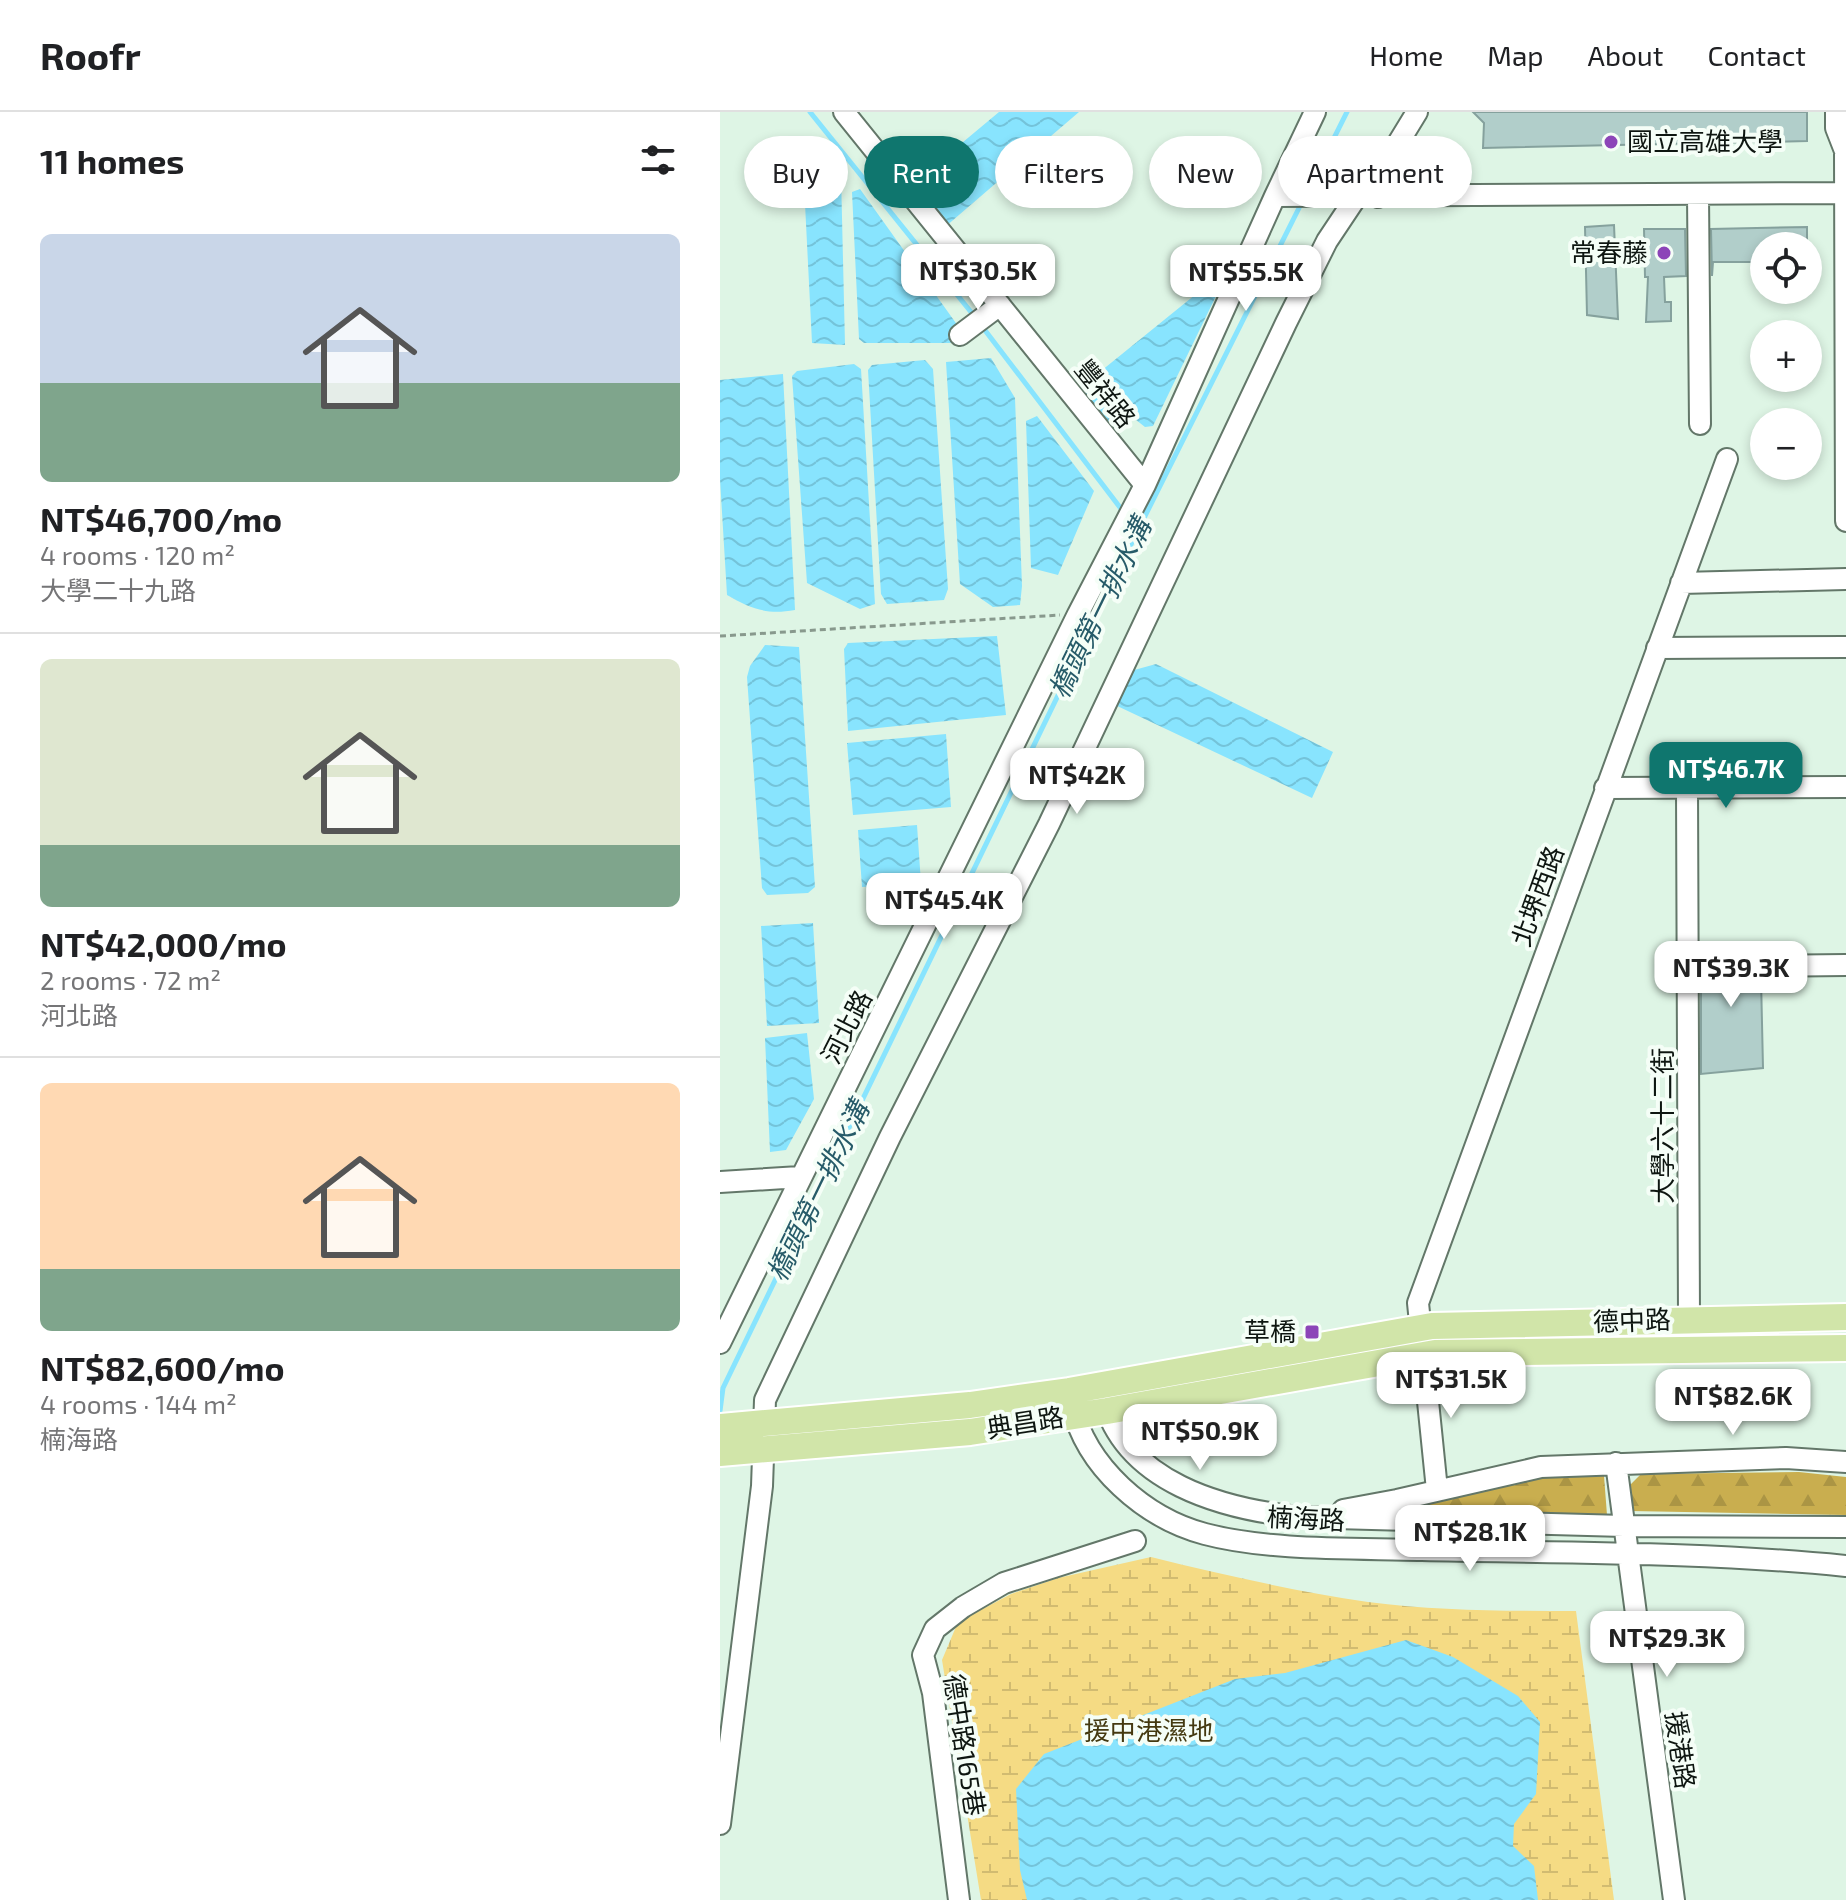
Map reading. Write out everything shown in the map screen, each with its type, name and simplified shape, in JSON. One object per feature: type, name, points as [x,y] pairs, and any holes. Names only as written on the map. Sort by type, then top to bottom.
[{"type":"main road","name":"德中路","points":[[1419,1327],[1846,1317]]},
{"type":"main road","name":"典昌路","points":[[1104,1399],[1419,1327]]},
{"type":"main road","name":"德中路","points":[[1421,1354],[1846,1348]]},
{"type":"main road","name":"典昌路","points":[[720,1453],[758,1436],[970,1405],[1072,1403],[1421,1354]]},
{"type":"main road","name":"典昌路","points":[[720,1427],[758,1436]]},
{"type":"street","name":"豐祥路","points":[[844,112],[980,320],[1143,490]]},
{"type":"street","name":"河北路","points":[[1304,136],[1315,112]]},
{"type":"street","points":[[1402,136],[1417,112]]},
{"type":"street","points":[[1836,112],[1836,128],[1845,150],[1846,521]]},
{"type":"street","points":[[1472,196],[1845,193]]},
{"type":"street","name":"河北路","points":[[720,1343],[1078,614],[1143,490],[1278,195]]},
{"type":"street","points":[[1698,195],[1700,424]]},
{"type":"street","points":[[720,1824],[762,1486],[758,1436],[765,1400],[890,1137],[1049,824],[1300,295],[1327,241],[1352,208]]},
{"type":"street","name":"北堺西路","points":[[1437,1490],[1418,1303],[1727,459]]},
{"type":"street","points":[[1681,583],[1846,579]]},
{"type":"street","points":[[1657,648],[1846,647]]},
{"type":"street","points":[[1605,788],[1846,787]]},
{"type":"street","name":"大學六十二街","points":[[1687,789],[1689,1319]]},
{"type":"street","points":[[1766,966],[1846,965]]},
{"type":"street","points":[[720,1182],[800,1177]]},
{"type":"street","name":"楠海路","points":[[1104,1399],[1117,1432],[1131,1449],[1182,1488],[1226,1505],[1299,1517],[1624,1526],[1846,1527]]},
{"type":"street","name":"楠海路","points":[[1072,1403],[1084,1438],[1103,1467],[1124,1490],[1161,1516],[1204,1534],[1248,1542],[1348,1548],[1628,1555],[1846,1553]]},
{"type":"street","name":"楠海路","points":[[1299,1517],[1541,1467],[1786,1458],[1846,1462]]},
{"type":"street","name":"援港路","points":[[1616,1463],[1674,1900]]},
{"type":"street","name":"德中路165巷","points":[[959,1900],[933,1693],[923,1655],[935,1629],[963,1607],[1004,1583],[1135,1541]]},
{"type":"street","name":"楠海路","points":[[1661,1555],[1846,1566]]},
{"type":"path","points":[[720,636],[1078,614]]},
{"type":"green space","points":[[1799,1472],[1846,1477],[1846,1515],[1630,1511],[1630,1485],[1641,1474]]},
{"type":"green space","points":[[1604,1476],[1607,1515],[1388,1512],[1509,1479]]},
{"type":"green space","name":"援中港濕地","points":[[1151,1557],[1259,1582],[1368,1602],[1446,1609],[1576,1611],[1614,1900],[981,1900],[942,1660],[958,1622],[1011,1594],[1058,1578]]},
{"type":"water","points":[[999,112],[1079,112],[1051,136],[995,136],[995,184],[979,198],[979,136],[970,136]]},
{"type":"water","points":[[860,189],[864,195],[864,208],[874,208],[958,326],[957,339],[950,343],[864,343],[859,339],[852,192]]},
{"type":"water","points":[[805,208],[842,208],[845,345],[812,343]]},
{"type":"water","points":[[932,208],[967,208],[945,227]]},
{"type":"water","points":[[1206,286],[1214,289],[1216,296],[1153,426],[1145,427],[1126,412],[1113,427],[1104,425],[1080,395],[1080,388]]},
{"type":"water","points":[[991,358],[1015,398],[1022,586],[1020,605],[993,607],[960,584],[946,362]]},
{"type":"water","points":[[925,360],[933,369],[948,589],[944,600],[887,604],[881,594],[868,370],[872,365]]},
{"type":"water","points":[[854,364],[861,369],[875,604],[860,609],[807,583],[792,376],[797,371]]},
{"type":"water","points":[[783,374],[795,610],[776,612],[752,607],[727,595],[720,479],[720,380]]},
{"type":"water","points":[[1037,416],[1094,491],[1058,575],[1031,568],[1026,421]]},
{"type":"water","points":[[997,636],[1006,715],[848,731],[844,649],[848,643]]},
{"type":"water","points":[[765,645],[799,647],[815,887],[808,893],[767,895],[762,888],[747,677],[750,666]]},
{"type":"water","points":[[1156,664],[1333,752],[1312,798],[1113,704],[1127,672]]},
{"type":"water","points":[[946,734],[951,807],[853,815],[847,743]]},
{"type":"water","points":[[917,825],[921,883],[862,887],[858,830]]},
{"type":"water","points":[[813,923],[819,1023],[767,1026],[761,926]]},
{"type":"water","points":[[807,1033],[814,1099],[786,1150],[770,1152],[765,1038]]},
{"type":"water","points":[[1406,1640],[1453,1657],[1518,1696],[1540,1722],[1536,1794],[1514,1824],[1513,1846],[1534,1866],[1538,1900],[1027,1900],[1020,1870],[1016,1789],[1044,1754],[1235,1679],[1285,1673]]},
{"type":"building","points":[[1473,112],[1807,112],[1807,141],[1483,148],[1484,123]]},
{"type":"building","points":[[1614,225],[1618,319],[1587,315],[1585,227]]},
{"type":"building","points":[[1807,227],[1807,232],[1750,232],[1750,262],[1713,262],[1712,276],[1711,229]]},
{"type":"building","name":"常春藤","points":[[1644,229],[1685,229],[1686,276],[1664,277],[1665,302],[1671,302],[1671,321],[1646,322],[1648,277],[1645,277]]},
{"type":"building","points":[[1701,944],[1760,944],[1760,955],[1754,960],[1753,967],[1761,978],[1763,1068],[1701,1074]]},
{"type":"waterway","points":[[810,112],[975,317]]},
{"type":"waterway","name":"橋頭第一排水溝","points":[[1335,136],[1347,112]]},
{"type":"waterway","name":"橋頭第一排水溝","points":[[720,1411],[723,1388],[1138,530],[1299,208]]},
{"type":"waterway","points":[[981,325],[1125,514]]},
{"type":"place","name":"國立高雄大學","points":[[1611,142]]},
{"type":"place","name":"常春藤","points":[[1664,253]]},
{"type":"place","name":"草橋","points":[[1312,1332]]}]
